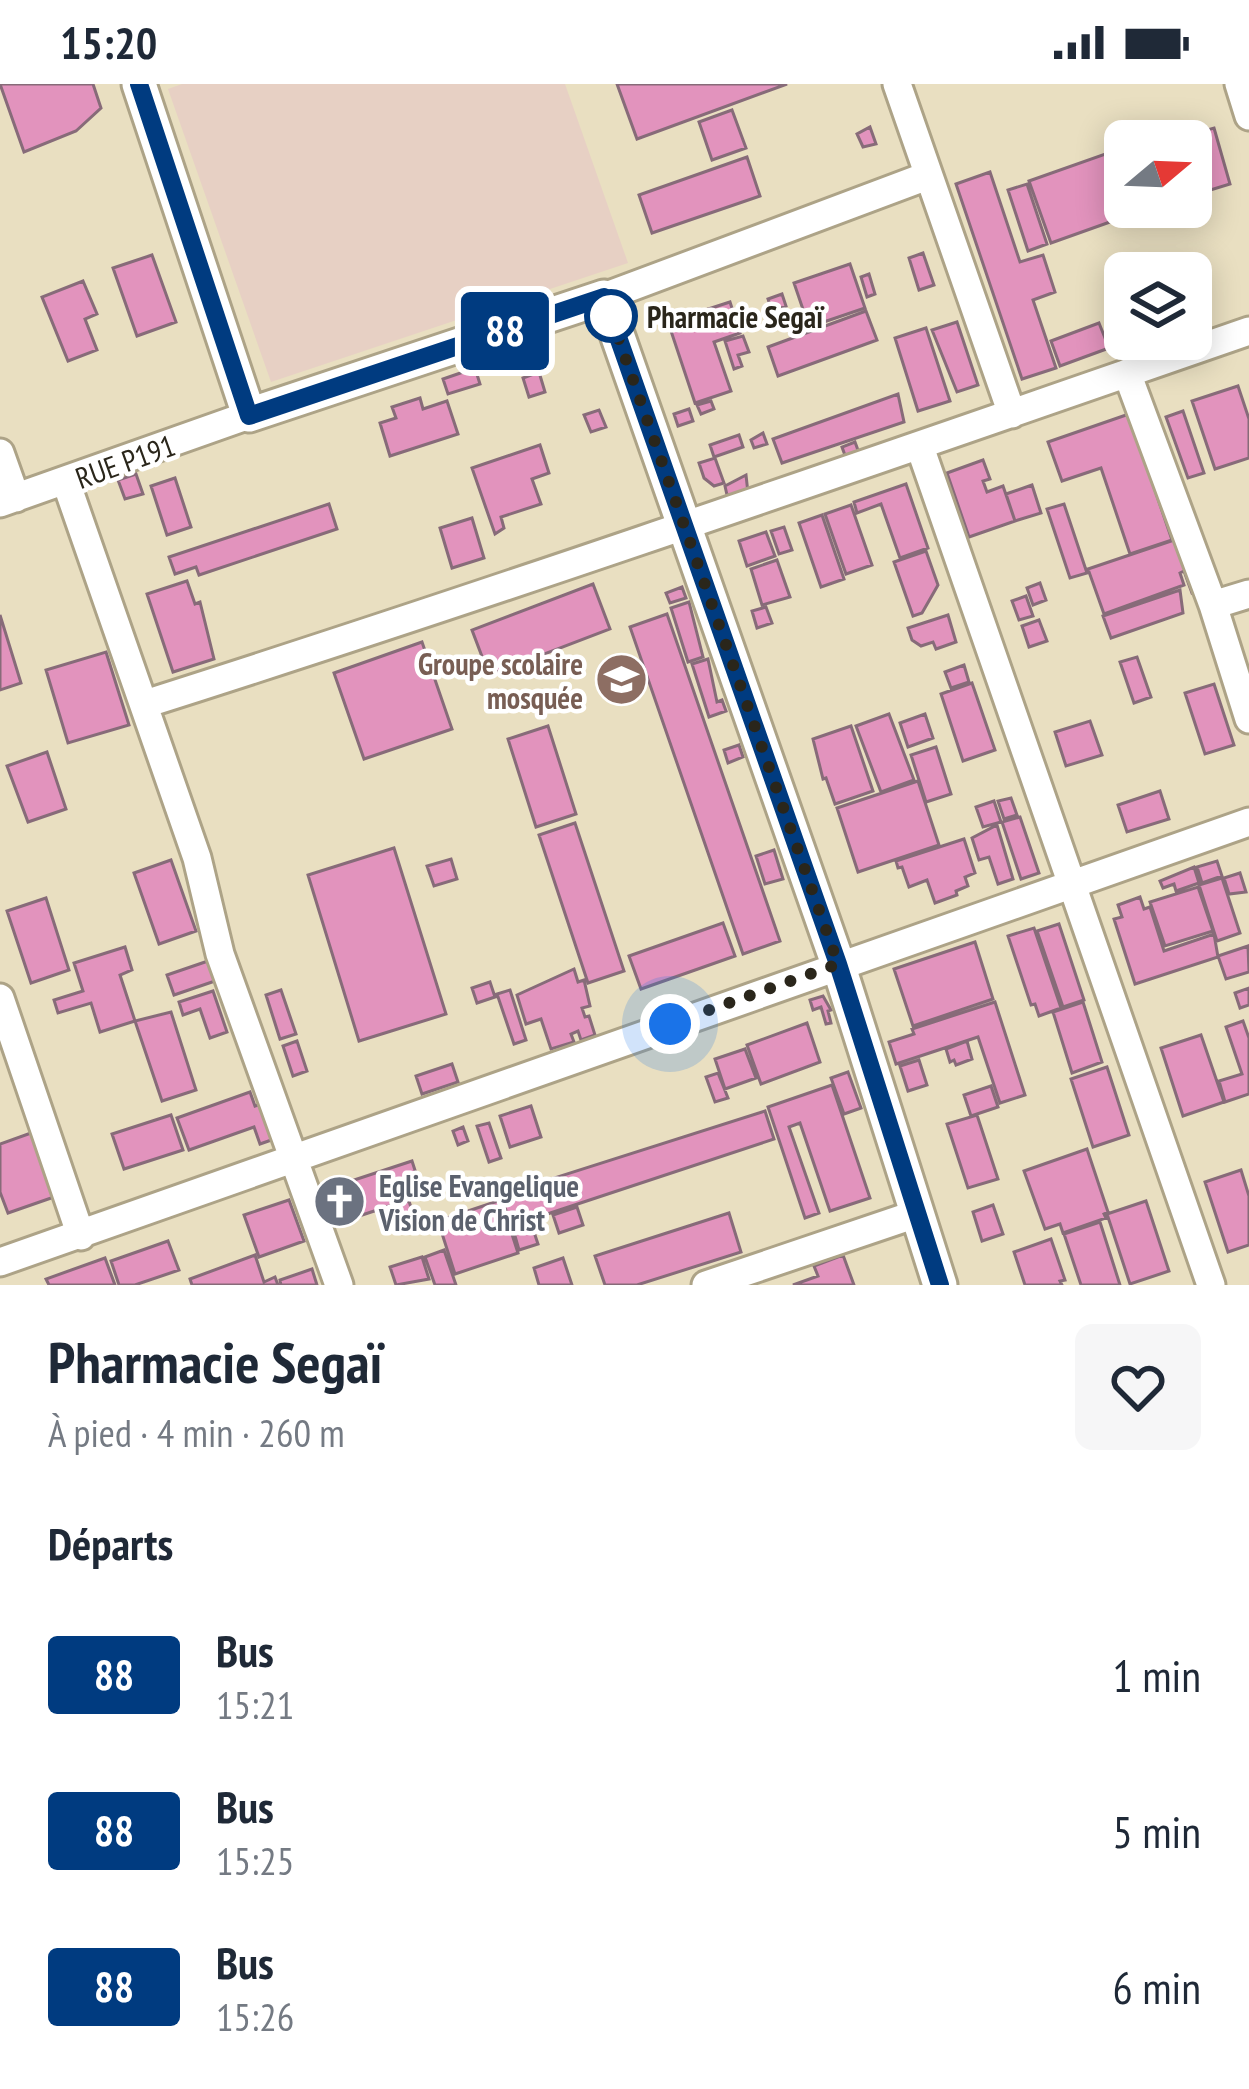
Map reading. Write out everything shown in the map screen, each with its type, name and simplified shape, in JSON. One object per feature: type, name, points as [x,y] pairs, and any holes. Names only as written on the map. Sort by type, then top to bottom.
[{"type":"street","points":[[139,84],[249,416],[604,297],[928,176]]},
{"type":"street","points":[[896,84],[1012,414]]},
{"type":"street","points":[[1239,84],[1249,116]]},
{"type":"street","points":[[604,297],[838,964],[940,1285]]},
{"type":"street","points":[[145,704],[920,447],[1249,331]]},
{"type":"street","points":[[1127,373],[1213,605],[1249,719]]},
{"type":"street","name":"RUE P191","points":[[8,501],[249,416]]},
{"type":"street","points":[[920,447],[1211,1285]]},
{"type":"street","points":[[0,453],[8,501]]},
{"type":"street","points":[[66,482],[197,858],[220,954],[339,1285]]},
{"type":"street","points":[[1213,605],[1249,594]]},
{"type":"street","points":[[0,1262],[1249,823]]},
{"type":"street","points":[[0,998],[81,1236]]},
{"type":"street","points":[[706,1285],[916,1214]]},
{"type":"shaded area","points":[[182,84],[565,84],[628,263],[271,382],[168,89]]},
{"type":"building","points":[[0,84],[93,84],[101,108],[76,131],[24,152]]},
{"type":"building","points":[[617,84],[787,84],[637,139]]},
{"type":"building","points":[[732,110],[746,148],[712,160],[699,122]]},
{"type":"building","points":[[870,127],[876,144],[863,147],[857,134]]},
{"type":"building","points":[[1212,129],[1230,184],[1212,190]]},
{"type":"building","points":[[1104,154],[1104,224],[1051,243],[1029,181]]},
{"type":"building","points":[[747,157],[760,196],[652,233],[639,195]]},
{"type":"building","points":[[990,172],[1020,262],[1043,255],[1055,292],[1033,300],[1056,368],[1022,379],[956,184]]},
{"type":"building","points":[[1027,184],[1047,244],[1028,251],[1008,190]]},
{"type":"building","points":[[923,253],[934,285],[919,290],[909,258]]},
{"type":"building","points":[[152,255],[176,322],[137,336],[113,268]]},
{"type":"building","points":[[850,264],[865,308],[809,327],[794,283]]},
{"type":"building","points":[[869,274],[875,294],[867,297],[861,277]]},
{"type":"building","points":[[83,281],[97,314],[85,319],[97,350],[68,361],[42,297]]},
{"type":"building","points":[[782,294],[786,306],[772,311],[768,299]]},
{"type":"building","points":[[730,302],[740,333],[714,342],[731,391],[695,403],[668,322]]},
{"type":"building","points":[[866,311],[877,340],[778,376],[768,347]]},
{"type":"building","points":[[957,322],[978,385],[957,392],[932,330]]},
{"type":"building","points":[[1099,323],[1104,350],[1060,366],[1051,341]]},
{"type":"building","points":[[926,328],[950,401],[918,411],[895,338]]},
{"type":"building","points":[[743,336],[749,352],[738,355],[742,366],[734,369],[725,341]]},
{"type":"building","points":[[542,340],[549,362],[519,372],[511,350]]},
{"type":"building","points":[[475,368],[480,384],[448,394],[443,379]]},
{"type":"building","points":[[539,372],[545,392],[529,397],[523,378]]},
{"type":"building","points":[[1238,386],[1249,419],[1249,458],[1215,469],[1192,401]]},
{"type":"building","points":[[898,394],[904,422],[782,463],[773,439]]},
{"type":"building","points":[[420,398],[423,409],[447,401],[458,434],[390,456],[380,423],[396,418],[392,407]]},
{"type":"building","points":[[711,401],[714,409],[701,414],[697,405]]},
{"type":"building","points":[[689,409],[693,421],[678,426],[674,414]]},
{"type":"building","points":[[599,410],[606,427],[591,432],[584,415]]},
{"type":"building","points":[[1183,411],[1204,473],[1188,478],[1166,417]]},
{"type":"building","points":[[1129,414],[1172,540],[1130,554],[1101,468],[1062,481],[1048,442]]},
{"type":"building","points":[[763,433],[767,444],[754,448],[751,440]]},
{"type":"building","points":[[739,435],[743,447],[714,457],[710,445]]},
{"type":"building","points":[[855,442],[859,453],[846,458],[842,447]]},
{"type":"building","points":[[540,445],[549,473],[532,479],[541,504],[501,517],[504,528],[495,534],[472,468]]},
{"type":"building","points":[[715,458],[724,483],[714,486],[704,478],[699,463]]},
{"type":"building","points":[[983,460],[990,479],[983,481],[987,492],[1003,486],[1015,521],[969,537],[947,473]]},
{"type":"building","points":[[136,474],[143,494],[125,499],[118,480]]},
{"type":"building","points":[[746,475],[748,493],[727,495],[725,486]]},
{"type":"building","points":[[175,478],[191,527],[167,535],[151,486]]},
{"type":"building","points":[[906,484],[928,548],[900,558],[881,504],[857,513],[854,502]]},
{"type":"building","points":[[1032,485],[1041,513],[1015,521],[1006,494]]},
{"type":"building","points":[[329,504],[337,529],[199,575],[196,567],[175,574],[169,557]]},
{"type":"building","points":[[1064,504],[1087,573],[1070,578],[1047,509]]},
{"type":"building","points":[[851,505],[872,565],[846,574],[825,514]]},
{"type":"building","points":[[822,515],[844,579],[821,587],[799,523]]},
{"type":"building","points":[[472,518],[484,558],[452,568],[440,528]]},
{"type":"building","points":[[784,527],[792,550],[779,554],[771,531]]},
{"type":"building","points":[[766,532],[775,556],[747,566],[739,541]]},
{"type":"building","points":[[1183,537],[1201,590],[1192,593],[1184,571],[1180,573],[1184,585],[1104,614],[1088,569]]},
{"type":"building","points":[[926,551],[938,585],[922,613],[913,616],[894,562]]},
{"type":"building","points":[[777,560],[790,597],[762,605],[751,569]]},
{"type":"building","points":[[187,581],[195,604],[200,602],[214,659],[173,672],[147,594]]},
{"type":"building","points":[[1040,583],[1046,600],[1033,605],[1027,588]]},
{"type":"building","points":[[593,584],[610,629],[489,675],[472,630]]},
{"type":"building","points":[[682,587],[686,598],[670,603],[666,593]]},
{"type":"building","points":[[1180,590],[1183,613],[1111,638],[1103,616]]},
{"type":"building","points":[[1026,596],[1033,616],[1019,620],[1012,601]]},
{"type":"building","points":[[689,602],[703,657],[688,662],[671,608]]},
{"type":"building","points":[[766,607],[772,623],[757,628],[752,611]]},
{"type":"building","points":[[667,614],[780,941],[743,954],[630,627]]},
{"type":"building","points":[[0,615],[21,683],[0,690]]},
{"type":"building","points":[[948,615],[956,642],[936,649],[933,642],[921,646],[912,640],[908,628]]},
{"type":"building","points":[[1039,620],[1047,641],[1029,647],[1022,626]]},
{"type":"building","points":[[422,642],[452,729],[364,759],[334,673]]},
{"type":"building","points":[[106,652],[129,725],[68,743],[46,670]]},
{"type":"building","points":[[1137,657],[1151,697],[1134,703],[1120,662]]},
{"type":"building","points":[[708,659],[717,702],[722,700],[726,711],[709,717],[692,664]]},
{"type":"building","points":[[964,665],[969,682],[951,688],[945,672]]},
{"type":"building","points":[[972,683],[995,750],[963,761],[941,694]]},
{"type":"building","points":[[1214,684],[1234,745],[1205,754],[1185,693]]},
{"type":"building","points":[[889,714],[914,780],[881,792],[856,726]]},
{"type":"building","points":[[925,714],[933,738],[908,747],[900,723]]},
{"type":"building","points":[[1090,721],[1102,755],[1066,766],[1055,732]]},
{"type":"building","points":[[548,726],[576,814],[536,827],[508,739]]},
{"type":"building","points":[[851,726],[873,791],[835,804],[813,739]]},
{"type":"building","points":[[739,745],[743,757],[728,763],[724,750]]},
{"type":"building","points":[[936,747],[951,794],[926,802],[911,755]]},
{"type":"building","points":[[47,752],[66,809],[28,822],[7,766]]},
{"type":"building","points":[[918,781],[939,845],[858,872],[837,808]]},
{"type":"building","points":[[1160,791],[1169,819],[1127,832],[1118,805]]},
{"type":"building","points":[[1011,798],[1017,815],[1004,819],[998,801]]},
{"type":"building","points":[[994,801],[1001,822],[983,827],[976,807]]},
{"type":"building","points":[[1020,817],[1039,873],[1021,879],[1002,822]]},
{"type":"building","points":[[575,823],[624,971],[588,983],[539,835]]},
{"type":"building","points":[[997,825],[1013,879],[998,884],[989,857],[979,860],[972,838]]},
{"type":"building","points":[[964,839],[975,873],[965,877],[968,886],[935,903],[927,880],[909,887],[896,861]]},
{"type":"building","points":[[394,848],[446,1014],[359,1041],[308,875]]},
{"type":"building","points":[[774,850],[783,879],[765,884],[756,856]]},
{"type":"building","points":[[451,859],[457,879],[434,886],[427,866]]},
{"type":"building","points":[[171,860],[196,931],[159,944],[134,873]]},
{"type":"building","points":[[1217,861],[1222,876],[1202,883],[1197,867]]},
{"type":"building","points":[[1194,867],[1199,883],[1176,891],[1174,884],[1163,888],[1160,881]]},
{"type":"building","points":[[1240,873],[1246,892],[1229,894],[1224,878]]},
{"type":"building","points":[[1222,878],[1240,933],[1217,941],[1199,885]]},
{"type":"building","points":[[1198,887],[1213,931],[1165,946],[1150,902]]},
{"type":"building","points":[[1140,897],[1144,909],[1150,907],[1164,951],[1214,934],[1218,957],[1135,984],[1114,919],[1122,917],[1118,905]]},
{"type":"building","points":[[46,898],[69,970],[31,983],[7,911]]},
{"type":"building","points":[[723,923],[735,956],[641,989],[629,956]]},
{"type":"building","points":[[1059,924],[1084,1000],[1063,1007],[1037,931]]},
{"type":"building","points":[[1034,928],[1061,1008],[1039,1016],[1008,936]]},
{"type":"building","points":[[975,942],[993,999],[913,1026],[894,969]]},
{"type":"building","points":[[1248,946],[1249,972],[1226,979],[1218,956]]},
{"type":"building","points":[[125,947],[132,970],[120,975],[135,1021],[100,1032],[91,1003],[58,1013],[54,1000],[83,991],[74,963]]},
{"type":"building","points":[[208,961],[215,981],[174,995],[167,975]]},
{"type":"building","points":[[574,969],[578,982],[584,980],[590,1006],[582,1008],[595,1035],[581,1040],[578,1031],[571,1034],[574,1042],[551,1049],[541,1019],[526,1024],[517,995]]},
{"type":"building","points":[[490,982],[495,997],[477,1003],[472,988]]},
{"type":"building","points":[[1249,988],[1249,1005],[1240,1008],[1235,993]]},
{"type":"building","points":[[281,990],[296,1034],[280,1039],[266,995]]},
{"type":"building","points":[[510,990],[526,1040],[514,1044],[497,994]]},
{"type":"building","points":[[213,991],[227,1032],[210,1038],[200,1009],[183,1015],[179,1002]]},
{"type":"building","points":[[823,996],[831,1010],[831,1023],[826,1024],[821,1007],[813,1010],[810,1000]]},
{"type":"building","points":[[995,1002],[1025,1095],[1000,1103],[978,1037],[896,1064],[889,1042],[914,1034],[912,1029]]},
{"type":"building","points":[[1083,1002],[1102,1062],[1072,1073],[1053,1012]]},
{"type":"building","points":[[171,1012],[196,1090],[162,1101],[135,1021]]},
{"type":"building","points":[[1243,1021],[1249,1038],[1249,1094],[1225,1102],[1219,1081],[1242,1074],[1226,1027]]},
{"type":"building","points":[[807,1023],[820,1062],[761,1084],[747,1045]]},
{"type":"building","points":[[1201,1035],[1224,1102],[1183,1116],[1161,1048]]},
{"type":"building","points":[[297,1041],[307,1071],[293,1076],[283,1046]]},
{"type":"building","points":[[967,1041],[972,1059],[956,1065],[950,1062],[946,1049]]},
{"type":"building","points":[[745,1049],[756,1078],[725,1089],[715,1059]]},
{"type":"building","points":[[919,1060],[927,1085],[908,1091],[900,1066]]},
{"type":"building","points":[[452,1064],[458,1082],[422,1094],[416,1076]]},
{"type":"building","points":[[1107,1067],[1129,1135],[1093,1147],[1071,1079]]},
{"type":"building","points":[[848,1072],[861,1108],[844,1114],[831,1078]]},
{"type":"building","points":[[718,1073],[728,1098],[715,1102],[706,1077]]},
{"type":"building","points":[[832,1085],[870,1198],[830,1211],[800,1123],[789,1127],[819,1213],[805,1218],[768,1107]]},
{"type":"building","points":[[991,1086],[998,1107],[971,1116],[964,1095]]},
{"type":"building","points":[[250,1092],[255,1106],[264,1103],[277,1138],[260,1144],[254,1127],[189,1150],[177,1118]]},
{"type":"building","points":[[531,1106],[541,1137],[510,1147],[500,1116]]},
{"type":"building","points":[[765,1111],[774,1139],[511,1226],[501,1195]]},
{"type":"building","points":[[171,1115],[183,1150],[124,1169],[112,1134]]},
{"type":"building","points":[[977,1115],[998,1179],[968,1188],[947,1124]]},
{"type":"building","points":[[489,1123],[501,1158],[489,1162],[477,1126]]},
{"type":"building","points":[[463,1127],[468,1141],[458,1145],[453,1131]]},
{"type":"building","points":[[31,1133],[54,1197],[8,1213],[0,1192],[0,1144]]},
{"type":"building","points":[[1087,1149],[1106,1218],[1063,1233],[1060,1224],[1045,1229],[1024,1171]]},
{"type":"building","points":[[412,1161],[423,1195],[359,1216],[348,1182]]},
{"type":"building","points":[[1241,1170],[1249,1196],[1249,1245],[1228,1252],[1205,1182]]},
{"type":"building","points":[[289,1200],[304,1241],[259,1257],[244,1215]]},
{"type":"building","points":[[501,1200],[518,1253],[455,1274],[438,1221]]},
{"type":"building","points":[[409,1201],[417,1227],[398,1233],[389,1207]]},
{"type":"building","points":[[1146,1201],[1169,1271],[1130,1284],[1107,1214]]},
{"type":"building","points":[[993,1205],[1003,1234],[982,1241],[973,1212]]},
{"type":"building","points":[[577,1207],[583,1225],[559,1233],[553,1215]]},
{"type":"building","points":[[729,1213],[741,1252],[637,1285],[605,1285],[595,1256]]},
{"type":"building","points":[[1100,1222],[1120,1285],[1081,1285],[1064,1234]]},
{"type":"building","points":[[531,1223],[538,1244],[519,1250],[513,1229]]},
{"type":"building","points":[[1051,1239],[1065,1280],[1060,1281],[1062,1285],[1025,1285],[1014,1252]]},
{"type":"building","points":[[168,1241],[179,1270],[135,1285],[119,1285],[111,1261]]},
{"type":"building","points":[[444,1250],[456,1285],[435,1285],[425,1257]]},
{"type":"building","points":[[255,1255],[264,1282],[275,1277],[278,1285],[192,1285],[190,1279]]},
{"type":"building","points":[[843,1255],[854,1285],[793,1285],[818,1276],[814,1266]]},
{"type":"building","points":[[422,1257],[429,1279],[396,1285],[390,1267]]},
{"type":"building","points":[[105,1258],[115,1285],[49,1285],[46,1279]]},
{"type":"building","points":[[563,1258],[572,1285],[539,1285],[534,1268]]},
{"type":"building","points":[[312,1269],[317,1285],[281,1285],[280,1280]]},
{"type":"bus line","name":"88","points":[[139,84],[249,416],[604,297],[838,964],[940,1285]]},
{"type":"place","name":"Pharmacie Segaï","points":[[611,316]]},
{"type":"place","name":"Groupe scolaire mosquée","points":[[622,680]]},
{"type":"place","name":"Eglise Evangelique Vision de Christ","points":[[340,1202]]},
{"type":"route","points":[[611,316],[604,297],[838,964],[670,1024]]}]
